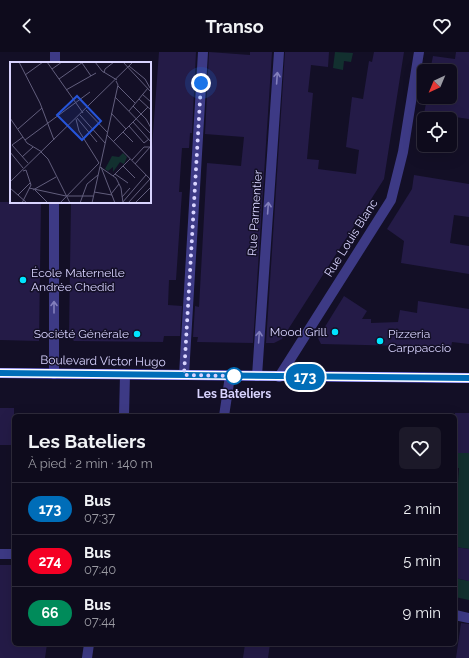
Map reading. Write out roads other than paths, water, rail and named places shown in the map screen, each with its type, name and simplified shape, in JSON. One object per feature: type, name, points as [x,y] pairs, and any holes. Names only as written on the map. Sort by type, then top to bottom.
[{"type":"main road","name":"Boulevard Victor Hugo","points":[[0,373],[469,378]]},
{"type":"street","points":[[184,375],[203,52]]},
{"type":"street","name":"Rue Parmentier","points":[[257,376],[279,52]]},
{"type":"street","name":"Rue Louis Blanc","points":[[279,377],[390,200],[403,152],[419,52]]},
{"type":"street","points":[[54,203],[54,374]]},
{"type":"street","points":[[124,414],[125,375]]},
{"type":"street","points":[[224,414],[230,376]]},
{"type":"street","points":[[0,554],[12,554]]},
{"type":"street","points":[[457,615],[469,618]]},
{"type":"street","points":[[87,658],[89,646]]},
{"type":"place","name":"École Maternelle Andrée Chedid","points":[[23,280]]},
{"type":"place","name":"Mood Grill","points":[[335,332]]},
{"type":"place","name":"Société Générale","points":[[137,334]]},
{"type":"place","name":"Pizzeria Carppaccio","points":[[380,341]]},
{"type":"place","name":"Les Bateliers","points":[[234,376]]}]
